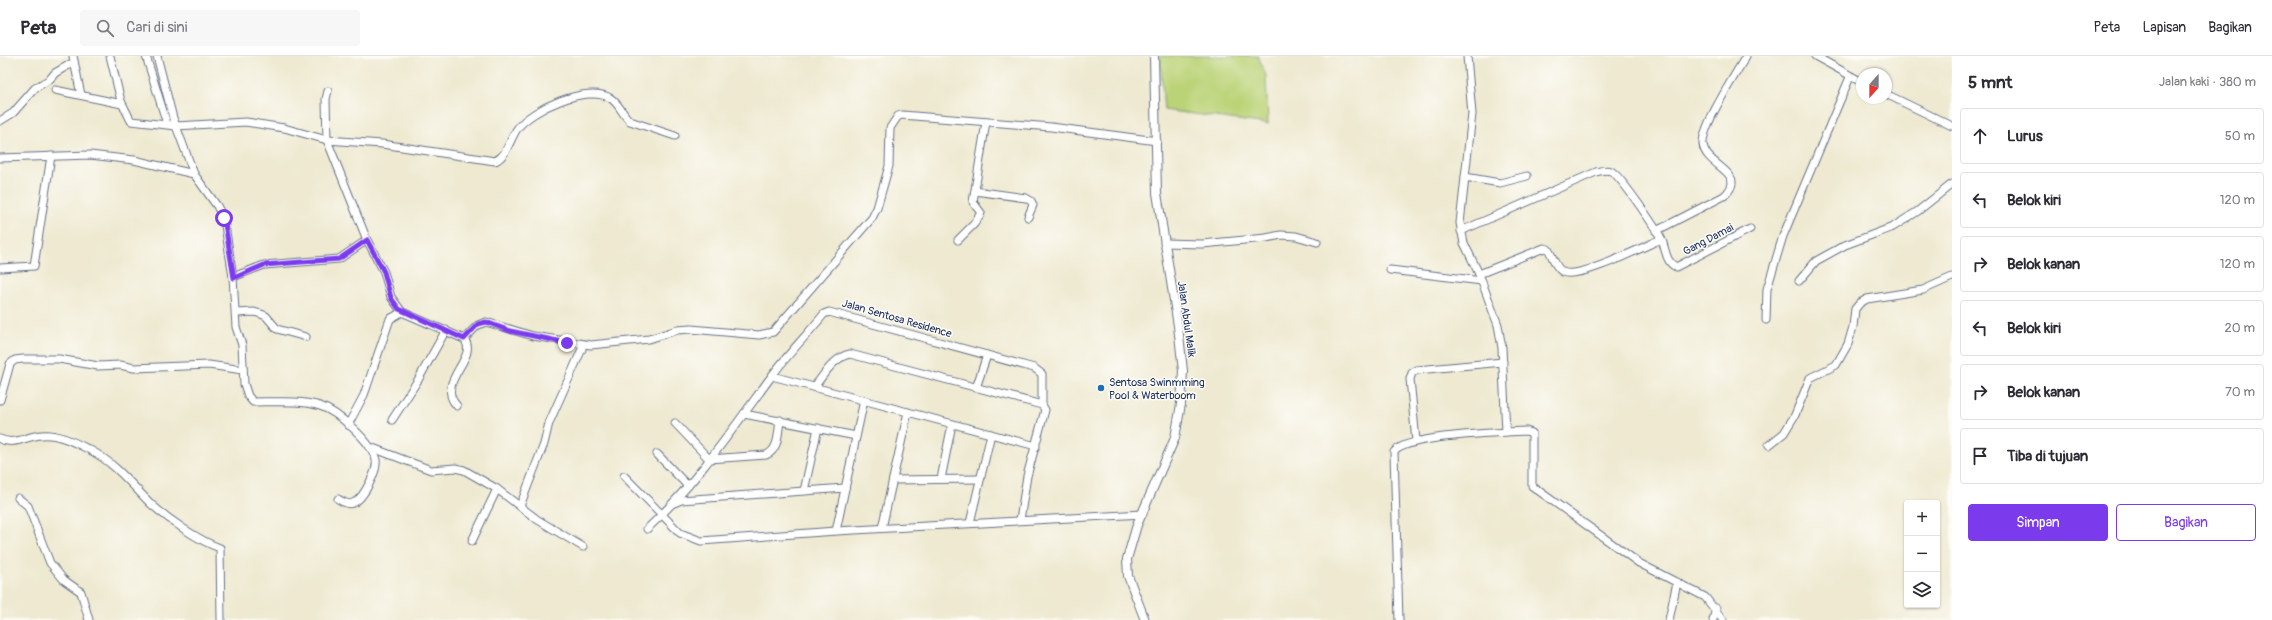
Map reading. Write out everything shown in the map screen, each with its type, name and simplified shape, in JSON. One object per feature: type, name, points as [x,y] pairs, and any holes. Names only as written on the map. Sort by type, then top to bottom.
[{"type":"street","points":[[110,56],[122,104],[131,121],[176,126],[246,122],[284,128],[327,140],[382,144],[495,161],[504,153],[516,130],[526,118],[583,93],[594,92],[610,97],[616,102],[624,116],[630,121],[675,136]]},
{"type":"street","points":[[146,56],[167,124]]},
{"type":"street","points":[[157,56],[176,126],[194,174],[224,218],[234,278],[237,313],[236,327],[242,345],[243,370],[248,396],[253,402],[319,406],[338,415],[370,447],[431,470],[456,468],[464,470],[497,489],[538,520],[583,548]]},
{"type":"street","name":"Jalan Abdul Malik","points":[[1145,620],[1128,576],[1127,559],[1143,514],[1175,438],[1181,404],[1183,371],[1157,193],[1154,56]]},
{"type":"street","points":[[1467,56],[1472,114],[1461,231],[1464,243],[1480,277],[1498,325],[1503,362],[1506,432]]},
{"type":"street","points":[[1656,231],[1724,196],[1732,188],[1733,183],[1730,177],[1708,155],[1703,145],[1710,121],[1746,56]]},
{"type":"street","points":[[1815,56],[1856,80]]},
{"type":"street","points":[[0,121],[13,113],[35,88],[50,79],[55,73],[73,59],[81,95]]},
{"type":"street","points":[[1766,320],[1767,288],[1777,254],[1850,77]]},
{"type":"street","points":[[55,90],[122,104]]},
{"type":"street","points":[[328,90],[326,99],[327,140],[367,240],[384,272],[391,298],[402,312],[464,339],[468,346],[450,392],[451,400],[457,406]]},
{"type":"street","points":[[1892,97],[1952,126]]},
{"type":"street","points":[[464,339],[478,324],[486,322],[533,336],[582,344],[649,339],[677,330],[692,329],[759,335],[773,332],[872,218],[877,208],[889,166],[890,128],[898,116],[902,115],[1051,127],[1157,141]]},
{"type":"street","points":[[958,240],[980,217],[981,213],[973,202],[979,173],[980,146],[986,122]]},
{"type":"street","points":[[0,158],[90,155],[134,160],[194,174]]},
{"type":"street","points":[[0,268],[34,266],[51,156]]},
{"type":"street","points":[[1390,270],[1480,277],[1544,248],[1548,249],[1559,269],[1570,274],[1588,270],[1661,239],[1620,180],[1611,171],[1605,170],[1596,172],[1461,231]]},
{"type":"street","points":[[1465,177],[1500,183],[1527,176]]},
{"type":"street","points":[[1799,281],[1816,261],[1845,245],[1892,227],[1918,211],[1952,184]]},
{"type":"street","points":[[975,191],[1026,198],[1031,201],[1033,205],[1028,217]]},
{"type":"street","name":"Gang Damai","points":[[1661,239],[1669,261],[1676,267],[1750,229]]},
{"type":"street","points":[[1164,243],[1202,244],[1266,238],[1281,235],[1296,236],[1317,242]]},
{"type":"street","points":[[234,278],[264,265],[339,259],[367,240]]},
{"type":"street","points":[[1768,445],[1784,433],[1795,415],[1810,378],[1836,365],[1848,344],[1855,309],[1860,303],[1867,299],[1923,290],[1952,277]]},
{"type":"street","points":[[237,313],[254,312],[261,314],[266,316],[277,329],[306,337]]},
{"type":"street","points":[[348,425],[364,395],[390,319],[402,312]]},
{"type":"street","name":"Jalan Sentosa Residence","points":[[647,529],[674,503],[772,376],[824,314],[829,312],[1034,368],[1042,374],[1042,405]]},
{"type":"street","points":[[392,420],[418,380],[446,330]]},
{"type":"street","points":[[520,506],[544,444],[549,423],[582,349],[582,344]]},
{"type":"street","points":[[814,387],[836,360],[850,354],[1042,405],[1045,410],[1027,476],[1020,520]]},
{"type":"street","points":[[976,388],[987,355]]},
{"type":"street","points":[[0,400],[10,364],[15,360],[23,359],[59,359],[98,366],[120,365],[134,368],[209,365],[243,370]]},
{"type":"street","points":[[1416,441],[1410,379],[1412,373],[1417,370],[1503,362]]},
{"type":"street","points":[[772,376],[1036,446]]},
{"type":"street","points":[[836,530],[864,400]]},
{"type":"street","points":[[882,528],[908,412]]},
{"type":"street","points":[[744,414],[856,436]]},
{"type":"street","points":[[675,423],[708,459],[771,453],[775,448],[780,420]]},
{"type":"street","points":[[941,480],[952,424]]},
{"type":"street","points":[[804,491],[818,428]]},
{"type":"street","points":[[1398,620],[1394,452],[1397,448],[1416,441],[1526,431],[1532,433],[1532,486],[1639,563],[1705,597],[1716,608],[1723,620]]},
{"type":"street","points":[[970,523],[991,434]]},
{"type":"street","points":[[0,439],[6,442],[42,435],[58,436],[90,450],[112,463],[153,506],[200,539],[220,548],[221,620]]},
{"type":"street","points":[[338,499],[347,504],[355,503],[370,482],[377,466],[370,447]]},
{"type":"street","points":[[657,454],[688,486]]},
{"type":"street","points":[[624,476],[680,533],[701,541],[836,530],[1143,514]]},
{"type":"street","points":[[893,480],[980,479]]},
{"type":"street","points":[[674,503],[681,500],[845,488]]},
{"type":"street","points":[[472,541],[497,489]]},
{"type":"street","points":[[18,498],[28,506],[50,563],[64,580],[81,592],[90,620]]},
{"type":"street","points":[[1669,620],[1677,582]]},
{"type":"street","points":[[1713,620],[1716,608]]},
{"type":"green space","points":[[1160,56],[1258,56],[1266,76],[1268,124],[1164,110]]},
{"type":"place","name":"Sentosa Swinmming Pool & Waterboom","points":[[1101,388]]},
{"type":"route","points":[[224,218],[234,278],[264,265],[326,262],[339,259],[367,240],[384,272],[391,298],[402,312],[464,339],[478,324],[486,322],[510,331],[567,343]]}]
